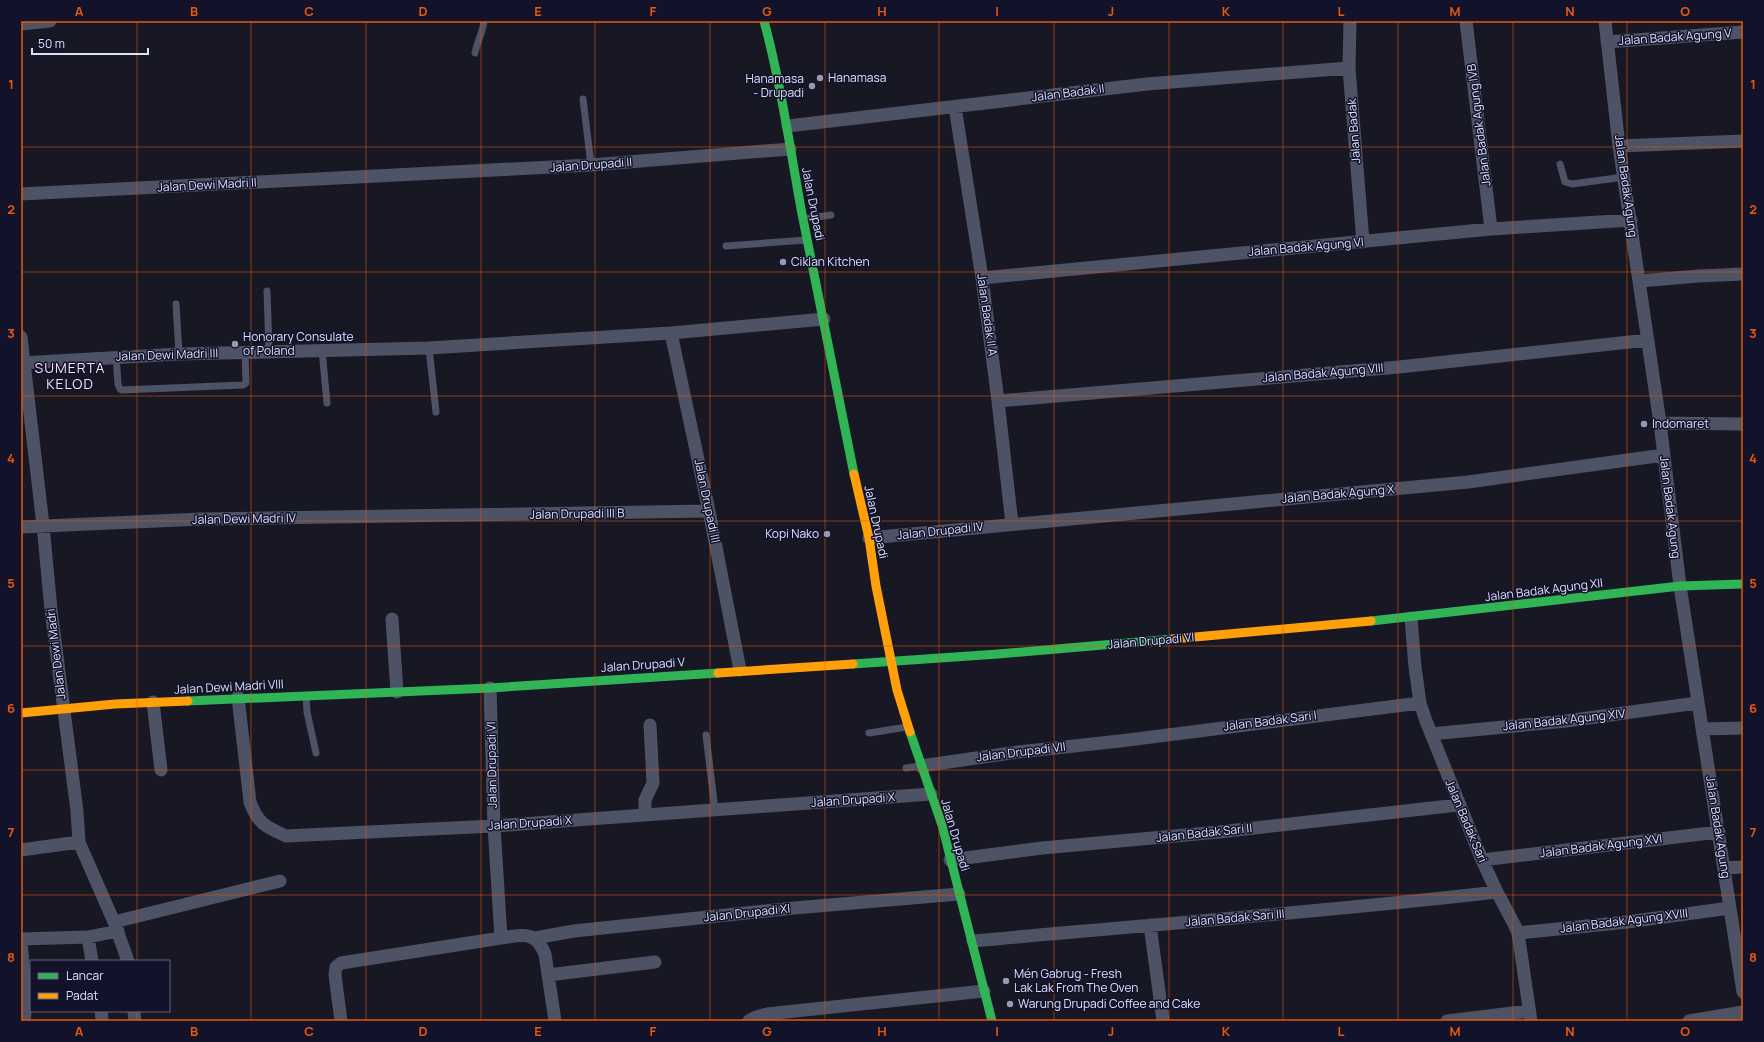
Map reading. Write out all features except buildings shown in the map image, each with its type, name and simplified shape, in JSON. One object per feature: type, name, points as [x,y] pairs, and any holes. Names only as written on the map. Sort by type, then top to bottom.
[{"type":"street","points":[[21,24],[50,21]]},
{"type":"street","name":"Jalan Drupadi","points":[[764,21],[782,96],[788,126],[790,149],[807,239],[848,445],[869,538],[892,661],[908,727],[942,825],[959,894],[973,941],[992,1021]]},
{"type":"street","name":"Jalan Badak","points":[[1350,21],[1349,68],[1363,242]]},
{"type":"street","name":"Jalan Badak Agung IVB","points":[[1466,21],[1491,229]]},
{"type":"street","name":"Jalan Badak Agung","points":[[1605,21],[1624,177],[1660,423],[1680,586],[1743,992]]},
{"type":"street","name":"Jalan Badak Agung V","points":[[1607,42],[1743,32]]},
{"type":"street","name":"Jalan Badak II","points":[[788,126],[1147,84],[1349,68]]},
{"type":"street","name":"Jalan Badak II A","points":[[955,107],[982,278],[1012,524]]},
{"type":"street","points":[[1620,146],[1743,141]]},
{"type":"street","name":"Jalan Drupadi II","points":[[392,176],[591,165],[790,149]]},
{"type":"street","name":"Jalan Dewi Madri II","points":[[21,194],[392,176]]},
{"type":"street","name":"Jalan Badak Agung VI","points":[[982,278],[1491,229],[1631,220]]},
{"type":"street","points":[[1640,281],[1743,274]]},
{"type":"street","points":[[429,348],[671,333],[824,319]]},
{"type":"street","name":"Jalan Drupadi III","points":[[671,333],[709,511],[740,670]]},
{"type":"street","name":"Jalan Dewi Madri","points":[[21,337],[44,525],[51,610],[77,811],[79,842],[116,926],[128,960]]},
{"type":"street","name":"Jalan Badak Agung VIII","points":[[998,401],[1399,367],[1648,340]]},
{"type":"street","name":"Jalan Dewi Madri III","points":[[23,363],[116,356],[429,348]]},
{"type":"street","points":[[1660,423],[1743,424]]},
{"type":"street","name":"Jalan Badak Agung X","points":[[1012,524],[1113,516],[1200,506],[1468,482],[1664,455]]},
{"type":"street","name":"Jalan Drupadi III B","points":[[445,516],[709,511]]},
{"type":"street","name":"Jalan Dewi Madri IV","points":[[21,527],[202,519],[445,516]]},
{"type":"street","name":"Jalan Drupadi IV","points":[[869,538],[1012,524]]},
{"type":"street","name":"Jalan Badak Agung XII","points":[[1411,618],[1680,586],[1743,584]]},
{"type":"street","name":"Jalan Drupadi VI","points":[[892,661],[1109,645],[1411,618]]},
{"type":"street","name":"Jalan Badak Sari","points":[[1411,618],[1415,667],[1420,702],[1458,804],[1482,860],[1518,933],[1530,1016]]},
{"type":"street","points":[[392,619],[397,692]]},
{"type":"street","name":"Jalan Drupadi V","points":[[397,692],[490,688],[740,670],[892,661]]},
{"type":"street","name":"Jalan Drupadi VI","points":[[490,688],[494,826],[500,938]]},
{"type":"street","name":"Jalan Dewi Madri VIII","points":[[21,713],[114,704],[238,697],[397,692]]},
{"type":"street","name":"Jalan Drupadi X","points":[[238,697],[250,802],[256,817],[273,830],[286,836],[494,826],[931,794]]},
{"type":"street","points":[[153,702],[161,770]]},
{"type":"street","name":"Jalan Badak Sari I","points":[[1120,741],[1420,702]]},
{"type":"street","name":"Jalan Badak Agung XIV","points":[[1431,734],[1566,721],[1697,703]]},
{"type":"street","points":[[645,815],[645,800],[653,783],[650,726]]},
{"type":"street","points":[[1702,729],[1743,728]]},
{"type":"street","name":"Jalan Drupadi VII","points":[[921,766],[1018,752],[1120,741]]},
{"type":"street","name":"Jalan Badak Sari II","points":[[950,860],[1042,848],[1219,832],[1458,804]]},
{"type":"street","name":"Jalan Badak Agung XVI","points":[[1482,860],[1719,832]]},
{"type":"street","points":[[21,850],[79,842]]},
{"type":"street","points":[[1724,868],[1743,867]]},
{"type":"street","points":[[24,1021],[26,1005],[21,939],[88,937],[116,926],[280,881]]},
{"type":"street","name":"Jalan Badak Sari III","points":[[973,941],[1370,906],[1497,892]]},
{"type":"street","name":"Jalan Drupadi XI","points":[[341,1021],[336,966],[342,963],[525,935],[535,938],[574,931],[755,912],[959,894]]},
{"type":"street","name":"Jalan Badak Agung XVIII","points":[[1518,933],[1627,922],[1730,908]]},
{"type":"street","points":[[1150,925],[1164,1021]]},
{"type":"street","points":[[88,937],[92,960]]},
{"type":"street","points":[[535,938],[542,946],[545,954],[555,1021]]},
{"type":"street","points":[[548,975],[655,962]]},
{"type":"street","points":[[749,1021],[767,1014],[984,991]]},
{"type":"street","points":[[1689,1021],[1743,1012]]},
{"type":"street","points":[[1446,1021],[1530,1016]]},
{"type":"lane","points":[[476,53],[477,43],[482,32],[484,21]]},
{"type":"lane","points":[[583,99],[591,165]]},
{"type":"lane","points":[[1560,164],[1565,182],[1572,184],[1624,177]]},
{"type":"lane","points":[[804,220],[831,215]]},
{"type":"lane","points":[[726,246],[807,239]]},
{"type":"lane","points":[[267,290],[269,351]]},
{"type":"lane","points":[[176,304],[179,354]]},
{"type":"lane","points":[[429,348],[436,412]]},
{"type":"lane","points":[[322,350],[327,403]]},
{"type":"lane","points":[[116,356],[118,384],[122,390],[244,385],[246,383],[245,352]]},
{"type":"lane","points":[[306,696],[307,712],[316,753]]},
{"type":"lane","points":[[869,733],[908,727]]},
{"type":"lane","points":[[706,735],[715,810]]},
{"type":"lane","points":[[906,768],[921,766]]},
{"type":"traffic: fast","points":[[764,21],[780,93],[802,214],[854,474]]},
{"type":"traffic: fast","points":[[1371,621],[1680,586],[1743,584]]},
{"type":"traffic: fast","points":[[853,664],[998,654],[1173,639]]},
{"type":"traffic: fast","points":[[188,701],[490,688],[718,673]]},
{"type":"traffic: fast","points":[[910,732],[942,825],[992,1021]]},
{"type":"traffic: slow","points":[[854,474],[869,538],[876,586],[897,690],[910,732]]},
{"type":"traffic: slow","points":[[1173,639],[1371,621]]},
{"type":"traffic: slow","points":[[718,673],[853,664]]},
{"type":"traffic: slow","points":[[21,713],[115,704],[188,701]]},
{"type":"place","name":"Hanamasa","points":[[820,78]]},
{"type":"place","name":"Hanamasa - Drupadi","points":[[812,86]]},
{"type":"place","name":"Ciklan Kitchen","points":[[783,262]]},
{"type":"place","name":"Honorary Consulate of Poland","points":[[235,344]]},
{"type":"place","name":"Indomaret","points":[[1644,424]]},
{"type":"place","name":"Kopi Nako","points":[[827,534]]},
{"type":"place","name":"Mén Gabrug - Fresh Lak Lak From The Oven","points":[[1006,981]]},
{"type":"place","name":"Warung Drupadi Coffee and Cake","points":[[1010,1004]]},
{"type":"district","name":"SUMERTA KELOD","points":[[70,376]]}]
